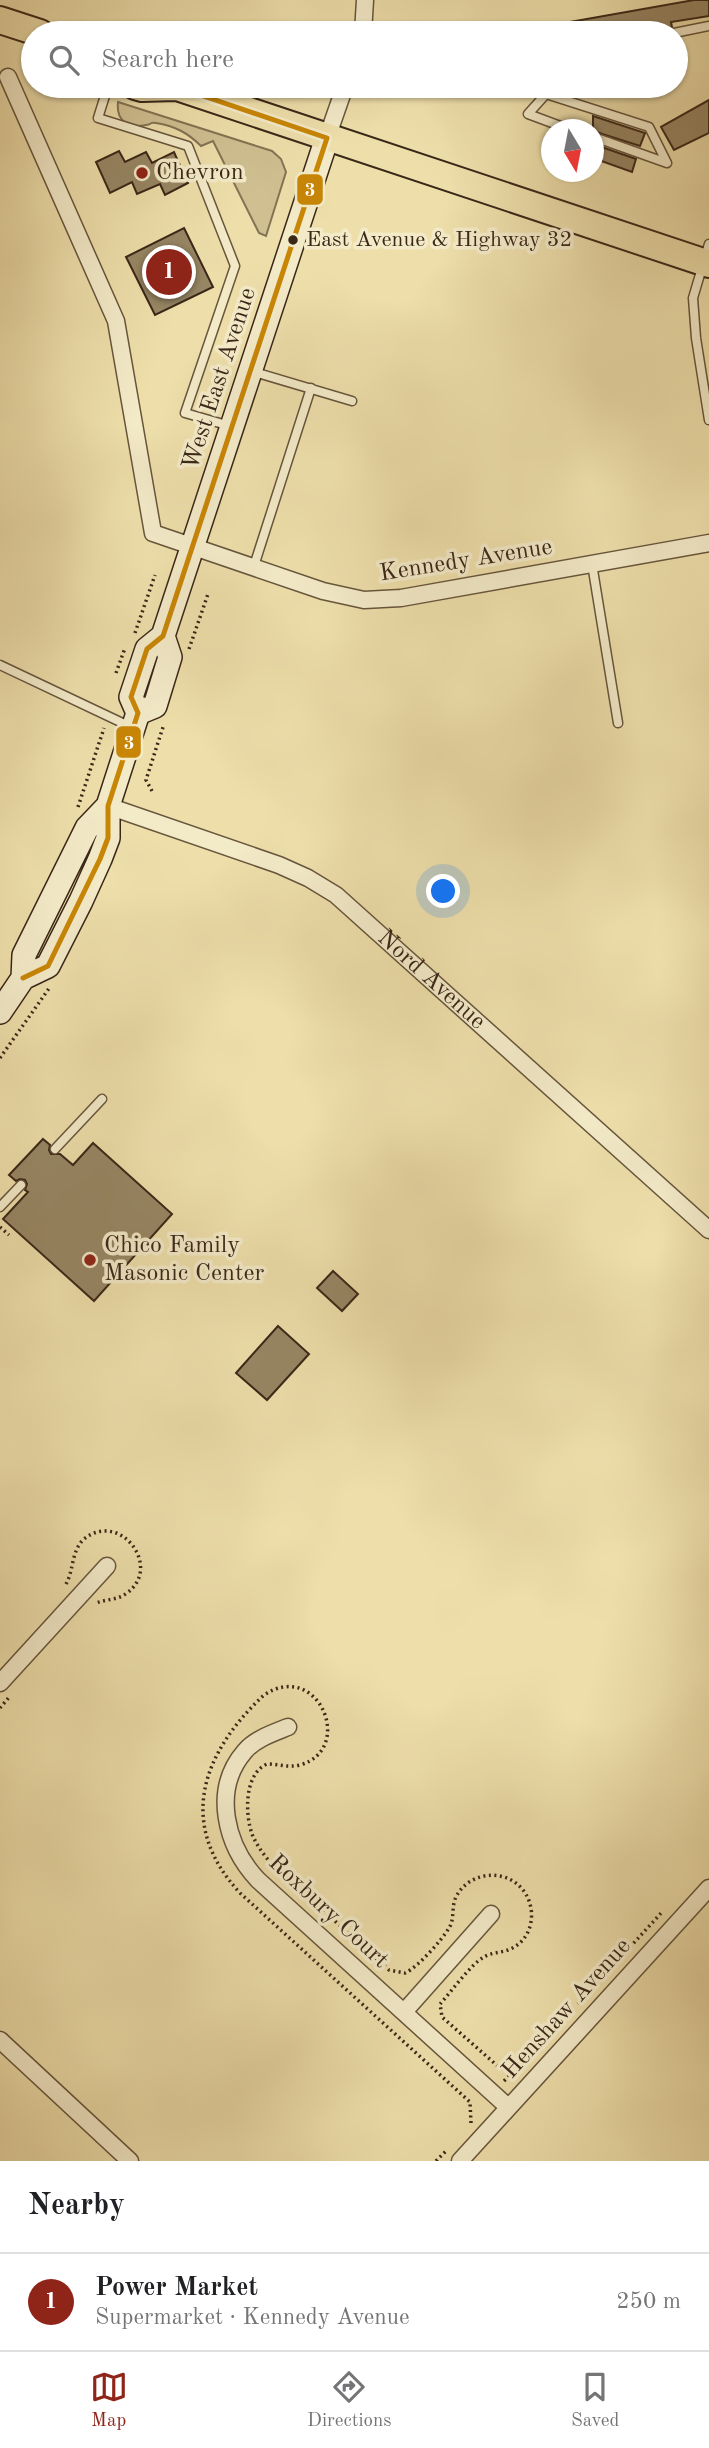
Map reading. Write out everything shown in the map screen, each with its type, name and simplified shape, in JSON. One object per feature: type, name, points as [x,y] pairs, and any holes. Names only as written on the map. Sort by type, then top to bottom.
[{"type":"main road","points":[[0,20],[21,27]]},
{"type":"main road","points":[[0,38],[21,46]]},
{"type":"main road","points":[[210,98],[327,138],[707,257]]},
{"type":"main road","name":"West East Avenue","points":[[0,1012],[23,978],[24,956],[87,828],[108,806],[136,721],[155,706],[170,657],[163,636],[327,138]]},
{"type":"street","points":[[364,21],[365,0]]},
{"type":"street","name":"Kennedy Avenue","points":[[8,76],[116,321],[153,533],[323,592],[364,600],[401,598],[709,543]]},
{"type":"street","points":[[327,138],[341,98]]},
{"type":"street","name":"Nord Avenue","points":[[108,806],[279,865],[336,895],[709,1230]]},
{"type":"street","points":[[0,1684],[107,1566]]},
{"type":"street","name":"Roxbury Court","points":[[288,1727],[246,1749],[237,1761],[227,1792],[228,1828],[232,1842],[247,1868],[508,2107]]},
{"type":"street","name":"Henshaw Avenue","points":[[460,2161],[709,1888]]},
{"type":"street","points":[[404,2012],[491,1914]]},
{"type":"street","points":[[0,2040],[130,2161]]},
{"type":"lane","points":[[688,30],[709,26]]},
{"type":"lane","points":[[104,98],[98,118],[188,146],[235,266],[185,413],[231,427]]},
{"type":"lane","points":[[539,98],[528,114],[541,119]]},
{"type":"lane","points":[[567,98],[649,127],[667,163],[604,141]]},
{"type":"lane","points":[[707,257],[693,298],[696,338],[709,420]]},
{"type":"lane","points":[[250,370],[352,401]]},
{"type":"lane","points":[[253,569],[311,388]]},
{"type":"lane","points":[[592,564],[618,723]]},
{"type":"lane","points":[[0,665],[108,715],[136,721]]},
{"type":"lane","points":[[55,1149],[102,1099]]},
{"type":"lane","points":[[0,1207],[20,1185]]},
{"type":"path","points":[[133,638],[155,575]]},
{"type":"path","points":[[114,678],[127,645]]},
{"type":"path","points":[[74,817],[108,715]]},
{"type":"path","points":[[0,1227],[9,1235]]},
{"type":"path","points":[[463,2132],[472,2122],[470,2102],[240,1894],[225,1876],[212,1852],[204,1808],[208,1773],[230,1731],[264,1695],[287,1687],[309,1693],[323,1708],[328,1724],[322,1749],[310,1760],[290,1766],[267,1764],[255,1773],[250,1787],[248,1808],[252,1834],[261,1851],[383,1965],[400,1974],[414,1968],[449,1929],[453,1903],[464,1885],[477,1878],[494,1875],[517,1884],[531,1904],[531,1920],[526,1936],[515,1947],[480,1960],[440,2004],[442,2017],[501,2069],[521,2067],[530,2057]]},
{"type":"path","points":[[575,2007],[663,1911]]},
{"type":"path","points":[[436,2161],[454,2141]]},
{"type":"shaded area","points":[[118,102],[272,151],[281,159],[286,172],[266,236],[259,233],[213,141],[201,146],[186,134],[169,126],[154,123],[139,126],[128,124],[119,114]]},
{"type":"building","points":[[694,0],[709,0],[709,16],[677,21],[575,21]]},
{"type":"building","points":[[709,100],[709,133],[674,150],[661,127]]},
{"type":"building","points":[[604,120],[645,133],[640,146],[604,135]]},
{"type":"building","points":[[604,148],[636,159],[632,172],[604,162]]},
{"type":"building","name":"Chevron","points":[[119,151],[125,162],[146,152],[152,163],[174,152],[188,183],[165,195],[160,184],[137,194],[132,182],[110,193],[96,162]]},
{"type":"building","points":[[184,228],[213,287],[155,315],[126,257]]},
{"type":"building","name":"Chico Family Masonic Center","points":[[43,1139],[50,1145],[51,1154],[60,1154],[73,1165],[93,1143],[172,1214],[94,1301],[3,1219],[28,1192],[25,1190],[25,1180],[16,1181],[9,1175]]},
{"type":"building","points":[[333,1271],[358,1294],[342,1311],[317,1288]]},
{"type":"building","points":[[278,1326],[309,1354],[267,1400],[236,1373]]},
{"type":"transit line","name":"3","points":[[23,978],[48,966],[108,838],[108,806],[138,713],[131,697],[147,649],[163,636],[327,138],[209,98]]},
{"type":"place","name":"Chevron","points":[[142,173]]},
{"type":"place","name":"East Avenue & Highway 32","points":[[293,240]]},
{"type":"place","name":"Power Market","points":[[169,272]]},
{"type":"place","name":"Chico Family Masonic Center","points":[[90,1260]]}]
